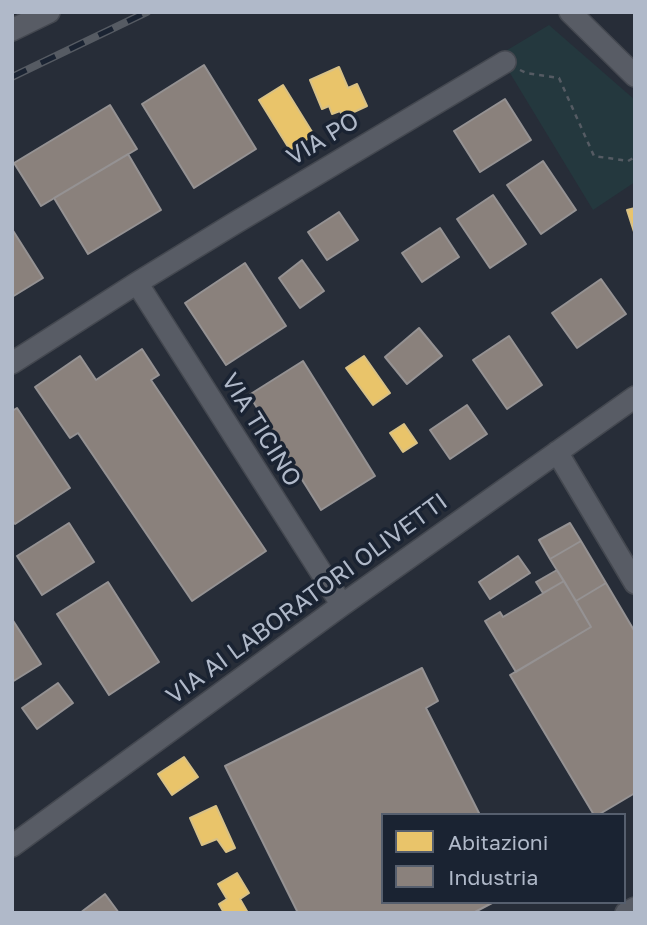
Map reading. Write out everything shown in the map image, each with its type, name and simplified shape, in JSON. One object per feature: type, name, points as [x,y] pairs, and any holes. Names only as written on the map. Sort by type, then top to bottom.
[{"type":"street","points":[[12,30],[49,12]]},
{"type":"street","points":[[570,12],[635,76]]},
{"type":"street","name":"VIA PO","points":[[12,363],[137,283],[505,62]]},
{"type":"street","name":"VIA TICINO","points":[[137,283],[342,605]]},
{"type":"street","name":"VIA AI LABORATORI OLIVETTI","points":[[12,846],[342,605],[635,397]]},
{"type":"street","points":[[557,452],[635,583]]},
{"type":"street","points":[[626,913],[635,908]]},
{"type":"path","points":[[505,62],[526,73],[559,78],[594,156],[628,162],[635,157]]},
{"type":"shaded area","points":[[549,25],[635,100],[635,182],[593,210],[499,55]]},
{"type":"building: Abitazioni","points":[[339,67],[348,88],[357,84],[367,106],[343,117],[340,111],[332,114],[329,106],[322,109],[310,80]]},
{"type":"building: Abitazioni","points":[[283,85],[314,135],[290,150],[259,100]]},
{"type":"building: Abitazioni","points":[[635,208],[635,235],[627,210]]},
{"type":"building: Abitazioni","points":[[364,356],[390,393],[373,405],[346,368]]},
{"type":"building: Abitazioni","points":[[404,424],[417,443],[403,452],[390,433]]},
{"type":"building: Abitazioni","points":[[184,757],[198,777],[172,795],[158,774]]},
{"type":"building: Abitazioni","points":[[216,806],[235,848],[226,852],[217,839],[202,845],[190,818]]},
{"type":"building: Abitazioni","points":[[237,873],[249,893],[240,899],[248,913],[224,913],[219,904],[227,899],[218,884]]},
{"type":"building: Industria","points":[[204,65],[256,149],[194,188],[142,104]]},
{"type":"building: Industria","points":[[505,99],[531,140],[480,172],[454,131]]},
{"type":"building: Industria","points":[[110,105],[137,149],[41,206],[14,163]]},
{"type":"building: Industria","points":[[128,154],[161,210],[88,254],[54,198]]},
{"type":"building: Industria","points":[[543,161],[576,210],[541,234],[507,185]]},
{"type":"building: Industria","points":[[493,195],[526,244],[490,268],[457,219]]},
{"type":"building: Industria","points":[[339,212],[358,240],[327,260],[308,232]]},
{"type":"building: Industria","points":[[440,228],[459,257],[422,282],[402,253]]},
{"type":"building: Industria","points":[[12,229],[43,278],[12,297]]},
{"type":"building: Industria","points":[[302,260],[324,291],[300,308],[279,278]]},
{"type":"building: Industria","points":[[245,263],[286,326],[226,365],[185,303]]},
{"type":"building: Industria","points":[[601,279],[626,314],[577,348],[552,313]]},
{"type":"building: Industria","points":[[419,328],[442,356],[407,384],[385,357]]},
{"type":"building: Industria","points":[[509,336],[542,385],[507,409],[473,360]]},
{"type":"building: Industria","points":[[142,349],[159,375],[151,380],[266,551],[192,601],[78,433],[70,438],[35,387],[80,356],[96,380]]},
{"type":"building: Industria","points":[[303,361],[375,476],[321,510],[249,395]]},
{"type":"building: Industria","points":[[467,405],[487,434],[450,459],[430,430]]},
{"type":"building: Industria","points":[[17,408],[70,488],[15,524],[12,520],[12,411]]},
{"type":"building: Industria","points":[[69,523],[94,562],[42,595],[17,556]]},
{"type":"building: Industria","points":[[570,523],[581,541],[550,559],[539,540]]},
{"type":"building: Industria","points":[[581,541],[606,583],[576,601],[550,559]]},
{"type":"building: Industria","points":[[518,556],[530,573],[490,599],[479,582]]},
{"type":"building: Industria","points":[[557,570],[564,581],[543,593],[536,582]]},
{"type":"building: Industria","points":[[564,581],[591,627],[516,672],[485,621],[500,612],[503,617]]},
{"type":"building: Industria","points":[[108,582],[159,662],[109,695],[57,614]]},
{"type":"building: Industria","points":[[606,583],[635,632],[635,793],[601,813],[593,813],[510,675],[591,627],[576,601]]},
{"type":"building: Industria","points":[[12,619],[41,664],[12,682]]},
{"type":"building: Industria","points":[[422,668],[438,701],[426,708],[479,813],[381,813],[381,904],[490,904],[473,913],[298,913],[225,766]]},
{"type":"building: Industria","points":[[58,683],[73,703],[37,729],[22,708]]},
{"type":"building: Industria","points":[[105,894],[119,913],[80,913]]},
{"type":"railway","points":[[12,77],[147,12]]}]
